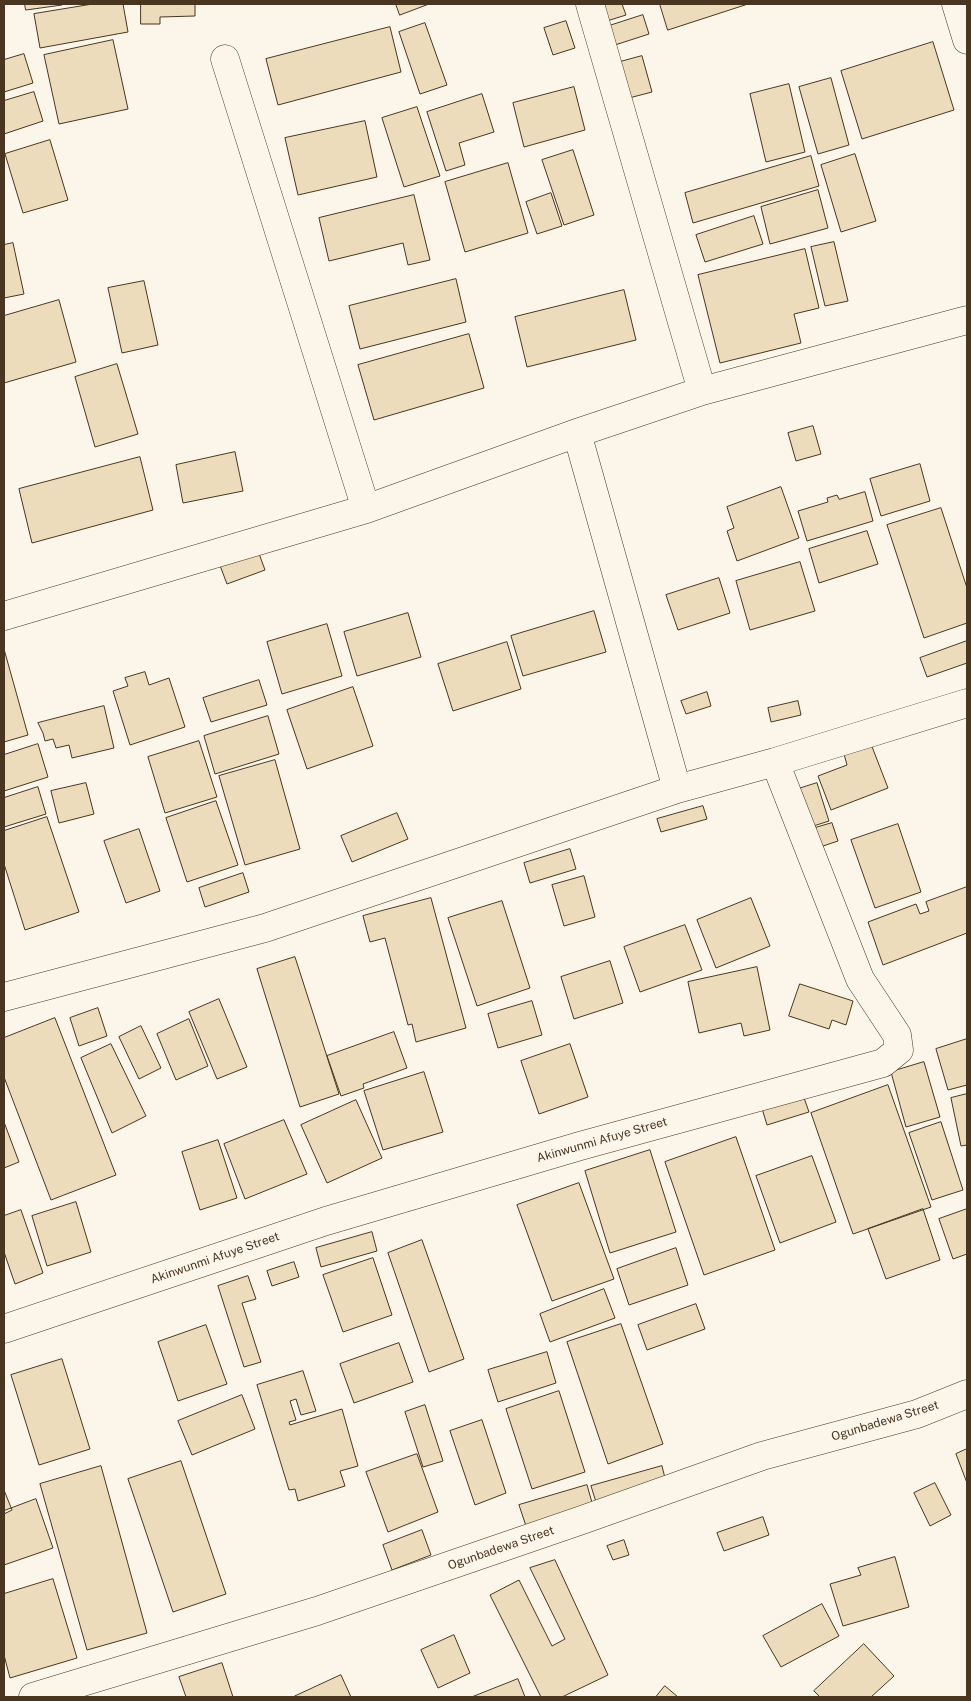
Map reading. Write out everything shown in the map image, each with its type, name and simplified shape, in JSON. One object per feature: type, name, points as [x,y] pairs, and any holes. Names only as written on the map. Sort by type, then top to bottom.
[{"type":"street","points":[[590,4],[702,391]]},
{"type":"street","points":[[956,4],[967,40]]},
{"type":"street","points":[[225,59],[366,510]]},
{"type":"street","points":[[5,612],[366,510],[577,433],[702,391],[967,320]]},
{"type":"street","points":[[577,433],[677,789]]},
{"type":"street","points":[[4,996],[266,928],[677,789],[775,762],[967,702]]},
{"type":"street","name":"Akinwunmi Afuye Street","points":[[4,1329],[326,1221],[580,1146],[883,1063],[899,1050],[897,1035],[860,979],[775,762]]},
{"type":"street","name":"Ogunbadewa Street","points":[[33,1697],[317,1611],[762,1456],[917,1414],[967,1394]]},
{"type":"building","points":[[25,4],[62,4],[62,5],[26,10]]},
{"type":"building","points":[[93,4],[123,4],[128,32],[40,48],[34,14]]},
{"type":"building","points":[[141,4],[195,4],[195,16],[160,17],[160,24],[141,24]]},
{"type":"building","points":[[396,4],[429,4],[400,15]]},
{"type":"building","points":[[602,4],[622,4],[626,15],[607,21]]},
{"type":"building","points":[[660,4],[748,4],[668,30]]},
{"type":"building","points":[[643,15],[649,34],[615,45],[609,26]]},
{"type":"building","points":[[566,21],[575,48],[553,55],[544,28]]},
{"type":"building","points":[[425,23],[447,85],[420,94],[399,32]]},
{"type":"building","points":[[390,27],[401,72],[278,105],[266,59]]},
{"type":"building","points":[[113,40],[128,109],[59,124],[44,55]]},
{"type":"building","points":[[933,42],[954,110],[862,139],[841,71]]},
{"type":"building","points":[[24,54],[33,83],[4,92],[4,60]]},
{"type":"building","points":[[642,56],[652,92],[629,98],[620,62]]},
{"type":"building","points":[[831,78],[849,145],[818,154],[799,87]]},
{"type":"building","points":[[789,84],[805,152],[766,162],[750,94]]},
{"type":"building","points":[[574,87],[585,130],[524,147],[513,103]]},
{"type":"building","points":[[34,92],[43,121],[4,134],[4,101]]},
{"type":"building","points":[[482,94],[494,132],[459,143],[465,165],[446,171],[427,112]]},
{"type":"building","points":[[417,107],[440,176],[404,187],[382,118]]},
{"type":"building","points":[[365,121],[377,177],[298,195],[285,138]]},
{"type":"building","points":[[50,140],[68,200],[23,213],[5,154]]},
{"type":"building","points":[[573,150],[594,215],[564,225],[542,160]]},
{"type":"building","points":[[855,154],[876,221],[841,232],[821,165]]},
{"type":"building","points":[[811,156],[819,186],[693,223],[685,193]]},
{"type":"building","points":[[508,163],[528,233],[465,252],[445,182]]},
{"type":"building","points":[[818,190],[828,228],[770,244],[761,207]]},
{"type":"building","points":[[551,193],[562,226],[537,234],[526,202]]},
{"type":"building","points":[[414,195],[430,260],[408,265],[403,243],[329,261],[319,218]]},
{"type":"building","points":[[754,216],[763,244],[705,262],[696,235]]},
{"type":"building","points":[[834,242],[848,301],[825,306],[811,247]]},
{"type":"building","points":[[13,243],[24,294],[4,298],[4,245]]},
{"type":"building","points":[[805,249],[819,308],[794,314],[801,343],[720,363],[698,275]]},
{"type":"building","points":[[456,279],[466,322],[360,349],[349,306]]},
{"type":"building","points":[[144,281],[158,345],[122,353],[108,288]]},
{"type":"building","points":[[624,290],[636,340],[527,367],[515,317]]},
{"type":"building","points":[[59,300],[76,362],[4,383],[4,316]]},
{"type":"building","points":[[469,334],[484,388],[374,420],[358,365]]},
{"type":"building","points":[[117,364],[138,434],[95,447],[75,377]]},
{"type":"building","points":[[813,426],[821,454],[796,461],[788,433]]},
{"type":"building","points":[[235,452],[243,491],[183,503],[176,465]]},
{"type":"building","points":[[140,457],[153,510],[32,543],[19,489]]},
{"type":"building","points":[[920,464],[930,501],[881,516],[870,479]]},
{"type":"building","points":[[781,487],[799,538],[737,561],[727,531],[734,528],[727,507]]},
{"type":"building","points":[[865,492],[873,521],[807,541],[798,511],[828,502],[827,498],[837,495],[839,499]]},
{"type":"building","points":[[941,508],[967,588],[967,623],[924,638],[887,525]]},
{"type":"building","points":[[867,531],[878,564],[819,583],[809,549]]},
{"type":"building","points":[[257,548],[265,570],[227,584],[219,563]]},
{"type":"building","points":[[800,562],[815,611],[750,630],[736,581]]},
{"type":"building","points":[[719,578],[730,613],[678,630],[666,595]]},
{"type":"building","points":[[594,611],[606,652],[523,676],[511,636]]},
{"type":"building","points":[[408,613],[421,657],[357,676],[344,632]]},
{"type":"building","points":[[327,624],[342,676],[282,694],[267,642]]},
{"type":"building","points":[[967,641],[967,663],[927,677],[920,658]]},
{"type":"building","points":[[507,642],[521,689],[453,711],[438,664]]},
{"type":"building","points":[[4,649],[28,735],[4,742]]},
{"type":"building","points":[[145,672],[149,685],[169,678],[185,727],[130,745],[113,691],[128,686],[125,678]]},
{"type":"building","points":[[259,680],[267,705],[211,722],[203,698]]},
{"type":"building","points":[[353,687],[373,746],[307,769],[287,710]]},
{"type":"building","points":[[707,692],[711,706],[686,714],[681,701]]},
{"type":"building","points":[[798,701],[801,715],[771,722],[768,708]]},
{"type":"building","points":[[104,706],[114,748],[72,758],[69,745],[56,748],[53,739],[45,741],[38,723]]},
{"type":"building","points":[[268,716],[279,754],[215,774],[204,736]]},
{"type":"building","points":[[199,741],[217,797],[165,813],[148,757]]},
{"type":"building","points":[[38,744],[48,777],[4,791],[4,755]]},
{"type":"building","points":[[871,744],[888,788],[831,810],[818,776],[847,765],[844,754]]},
{"type":"building","points":[[275,760],[300,849],[245,865],[219,776]]},
{"type":"building","points":[[86,783],[94,814],[59,823],[51,791]]},
{"type":"building","points":[[817,783],[829,821],[804,829],[792,791]]},
{"type":"building","points":[[38,787],[46,814],[4,827],[4,798]]},
{"type":"building","points":[[216,801],[238,865],[187,882],[166,818]]},
{"type":"building","points":[[703,806],[707,819],[661,832],[657,819]]},
{"type":"building","points":[[397,813],[408,839],[352,862],[341,836]]},
{"type":"building","points":[[47,817],[79,912],[25,930],[4,864],[4,831]]},
{"type":"building","points":[[832,823],[838,841],[811,850],[805,831]]},
{"type":"building","points":[[898,824],[921,892],[875,908],[851,840]]},
{"type":"building","points":[[139,829],[160,891],[126,903],[104,841]]},
{"type":"building","points":[[570,849],[576,869],[530,883],[524,863]]},
{"type":"building","points":[[243,873],[249,892],[205,907],[199,888]]},
{"type":"building","points":[[584,876],[595,917],[564,926],[552,885]]},
{"type":"building","points":[[967,887],[967,933],[883,965],[868,922],[916,904],[920,914],[929,911],[926,902]]},
{"type":"building","points":[[431,898],[466,1028],[416,1042],[412,1024],[408,1025],[385,938],[370,942],[363,916]]},
{"type":"building","points":[[751,898],[770,946],[716,968],[697,920]]},
{"type":"building","points":[[502,901],[530,988],[477,1006],[448,918]]},
{"type":"building","points":[[685,925],[702,970],[640,992],[624,947]]},
{"type":"building","points":[[295,957],[339,1094],[300,1107],[257,969]]},
{"type":"building","points":[[610,961],[623,1003],[574,1019],[561,977]]},
{"type":"building","points":[[757,967],[770,1030],[744,1036],[741,1023],[699,1033],[688,982]]},
{"type":"building","points":[[800,984],[853,1001],[846,1025],[832,1020],[829,1029],[789,1016]]},
{"type":"building","points":[[219,999],[247,1067],[217,1079],[189,1012]]},
{"type":"building","points":[[532,1001],[542,1035],[498,1048],[488,1014]]},
{"type":"building","points":[[98,1008],[107,1036],[79,1046],[70,1018]]},
{"type":"building","points":[[55,1018],[116,1175],[51,1200],[4,1077],[4,1038]]},
{"type":"building","points":[[189,1019],[208,1066],[176,1080],[157,1034]]},
{"type":"building","points":[[141,1026],[161,1068],[139,1079],[119,1037]]},
{"type":"building","points":[[394,1032],[407,1068],[363,1084],[364,1088],[341,1096],[327,1056]]},
{"type":"building","points":[[967,1039],[967,1085],[948,1090],[936,1049]]},
{"type":"building","points":[[111,1044],[146,1116],[112,1133],[81,1058]]},
{"type":"building","points":[[570,1044],[588,1097],[539,1114],[521,1061]]},
{"type":"building","points":[[924,1062],[940,1117],[906,1127],[891,1072]]},
{"type":"building","points":[[424,1072],[443,1132],[383,1150],[364,1091]]},
{"type":"building","points":[[888,1085],[931,1207],[853,1234],[811,1113]]},
{"type":"building","points":[[802,1092],[809,1112],[767,1125],[761,1105]]},
{"type":"building","points":[[967,1094],[967,1145],[961,1146],[951,1098]]},
{"type":"building","points":[[356,1100],[382,1158],[327,1183],[301,1125]]},
{"type":"building","points":[[284,1120],[307,1174],[245,1199],[224,1144]]},
{"type":"building","points":[[4,1122],[19,1162],[4,1168]]},
{"type":"building","points":[[941,1122],[963,1190],[932,1200],[909,1133]]},
{"type":"building","points":[[736,1137],[775,1250],[704,1275],[665,1162]]},
{"type":"building","points":[[218,1140],[237,1198],[200,1210],[182,1152]]},
{"type":"building","points":[[650,1150],[676,1232],[610,1253],[585,1171]]},
{"type":"building","points":[[812,1156],[836,1222],[780,1243],[756,1176]]},
{"type":"building","points":[[579,1183],[614,1279],[552,1301],[517,1205]]},
{"type":"building","points":[[76,1202],[91,1252],[47,1266],[32,1216]]},
{"type":"building","points":[[923,1209],[940,1260],[886,1279],[868,1229]]},
{"type":"building","points":[[967,1209],[967,1254],[953,1259],[939,1219]]},
{"type":"building","points":[[21,1210],[43,1273],[15,1284],[4,1252],[4,1216]]},
{"type":"building","points":[[372,1232],[377,1251],[321,1267],[316,1248]]},
{"type":"building","points":[[422,1240],[464,1359],[429,1372],[388,1253]]},
{"type":"building","points":[[676,1248],[688,1285],[629,1305],[617,1269]]},
{"type":"building","points":[[373,1258],[392,1315],[343,1332],[323,1275]]},
{"type":"building","points":[[294,1262],[299,1277],[272,1286],[267,1271]]},
{"type":"building","points":[[248,1276],[256,1299],[242,1303],[261,1362],[244,1367],[218,1286]]},
{"type":"building","points":[[604,1289],[615,1318],[550,1342],[540,1314]]},
{"type":"building","points":[[696,1304],[705,1329],[647,1350],[638,1325]]},
{"type":"building","points":[[621,1324],[663,1444],[608,1464],[567,1342]]},
{"type":"building","points":[[206,1325],[227,1384],[178,1401],[158,1342]]},
{"type":"building","points":[[399,1343],[413,1382],[354,1403],[340,1364]]},
{"type":"building","points":[[547,1352],[556,1383],[498,1402],[488,1370]]},
{"type":"building","points":[[62,1359],[90,1449],[39,1465],[11,1375]]},
{"type":"building","points":[[303,1371],[316,1411],[301,1415],[296,1399],[290,1401],[296,1420],[289,1422],[290,1425],[342,1409],[358,1466],[340,1471],[345,1486],[298,1501],[295,1489],[289,1490],[257,1385]]},
{"type":"building","points":[[559,1391],[585,1472],[532,1489],[506,1409]]},
{"type":"building","points":[[242,1395],[255,1429],[192,1455],[178,1421]]},
{"type":"building","points":[[425,1405],[443,1461],[423,1467],[405,1412]]},
{"type":"building","points":[[482,1420],[506,1493],[475,1505],[450,1431]]},
{"type":"building","points":[[967,1449],[967,1483],[956,1454]]},
{"type":"building","points":[[417,1454],[438,1512],[388,1532],[366,1472]]},
{"type":"building","points":[[181,1461],[226,1594],[173,1612],[128,1479]]},
{"type":"building","points":[[101,1466],[147,1633],[87,1650],[40,1484]]},
{"type":"building","points":[[662,1466],[666,1482],[596,1502],[591,1486]]},
{"type":"building","points":[[935,1483],[951,1515],[930,1526],[914,1493]]},
{"type":"building","points":[[587,1485],[593,1506],[526,1526],[519,1505]]},
{"type":"building","points":[[4,1490],[12,1510],[4,1514]]},
{"type":"building","points":[[36,1499],[53,1548],[4,1565],[4,1511]]},
{"type":"building","points":[[763,1517],[769,1535],[724,1551],[717,1533]]},
{"type":"building","points":[[422,1530],[431,1555],[392,1570],[383,1545]]},
{"type":"building","points":[[624,1540],[629,1555],[613,1560],[607,1546]]},
{"type":"building","points":[[895,1557],[909,1607],[843,1626],[830,1584],[861,1575],[858,1568]]},
{"type":"building","points":[[555,1560],[608,1675],[562,1697],[541,1697],[490,1595],[519,1580],[552,1646],[565,1639],[530,1568]]},
{"type":"building","points":[[53,1579],[77,1658],[10,1678],[4,1655],[4,1594]]},
{"type":"building","points":[[822,1604],[839,1636],[781,1667],[763,1636]]},
{"type":"building","points":[[454,1635],[470,1673],[438,1688],[421,1650]]},
{"type":"building","points":[[864,1644],[894,1676],[871,1697],[820,1697],[814,1691]]},
{"type":"building","points":[[222,1663],[233,1697],[186,1697],[179,1677]]},
{"type":"building","points":[[341,1675],[351,1697],[293,1697]]},
{"type":"building","points":[[518,1679],[525,1697],[472,1697]]},
{"type":"building","points":[[665,1686],[678,1697],[656,1697]]}]
